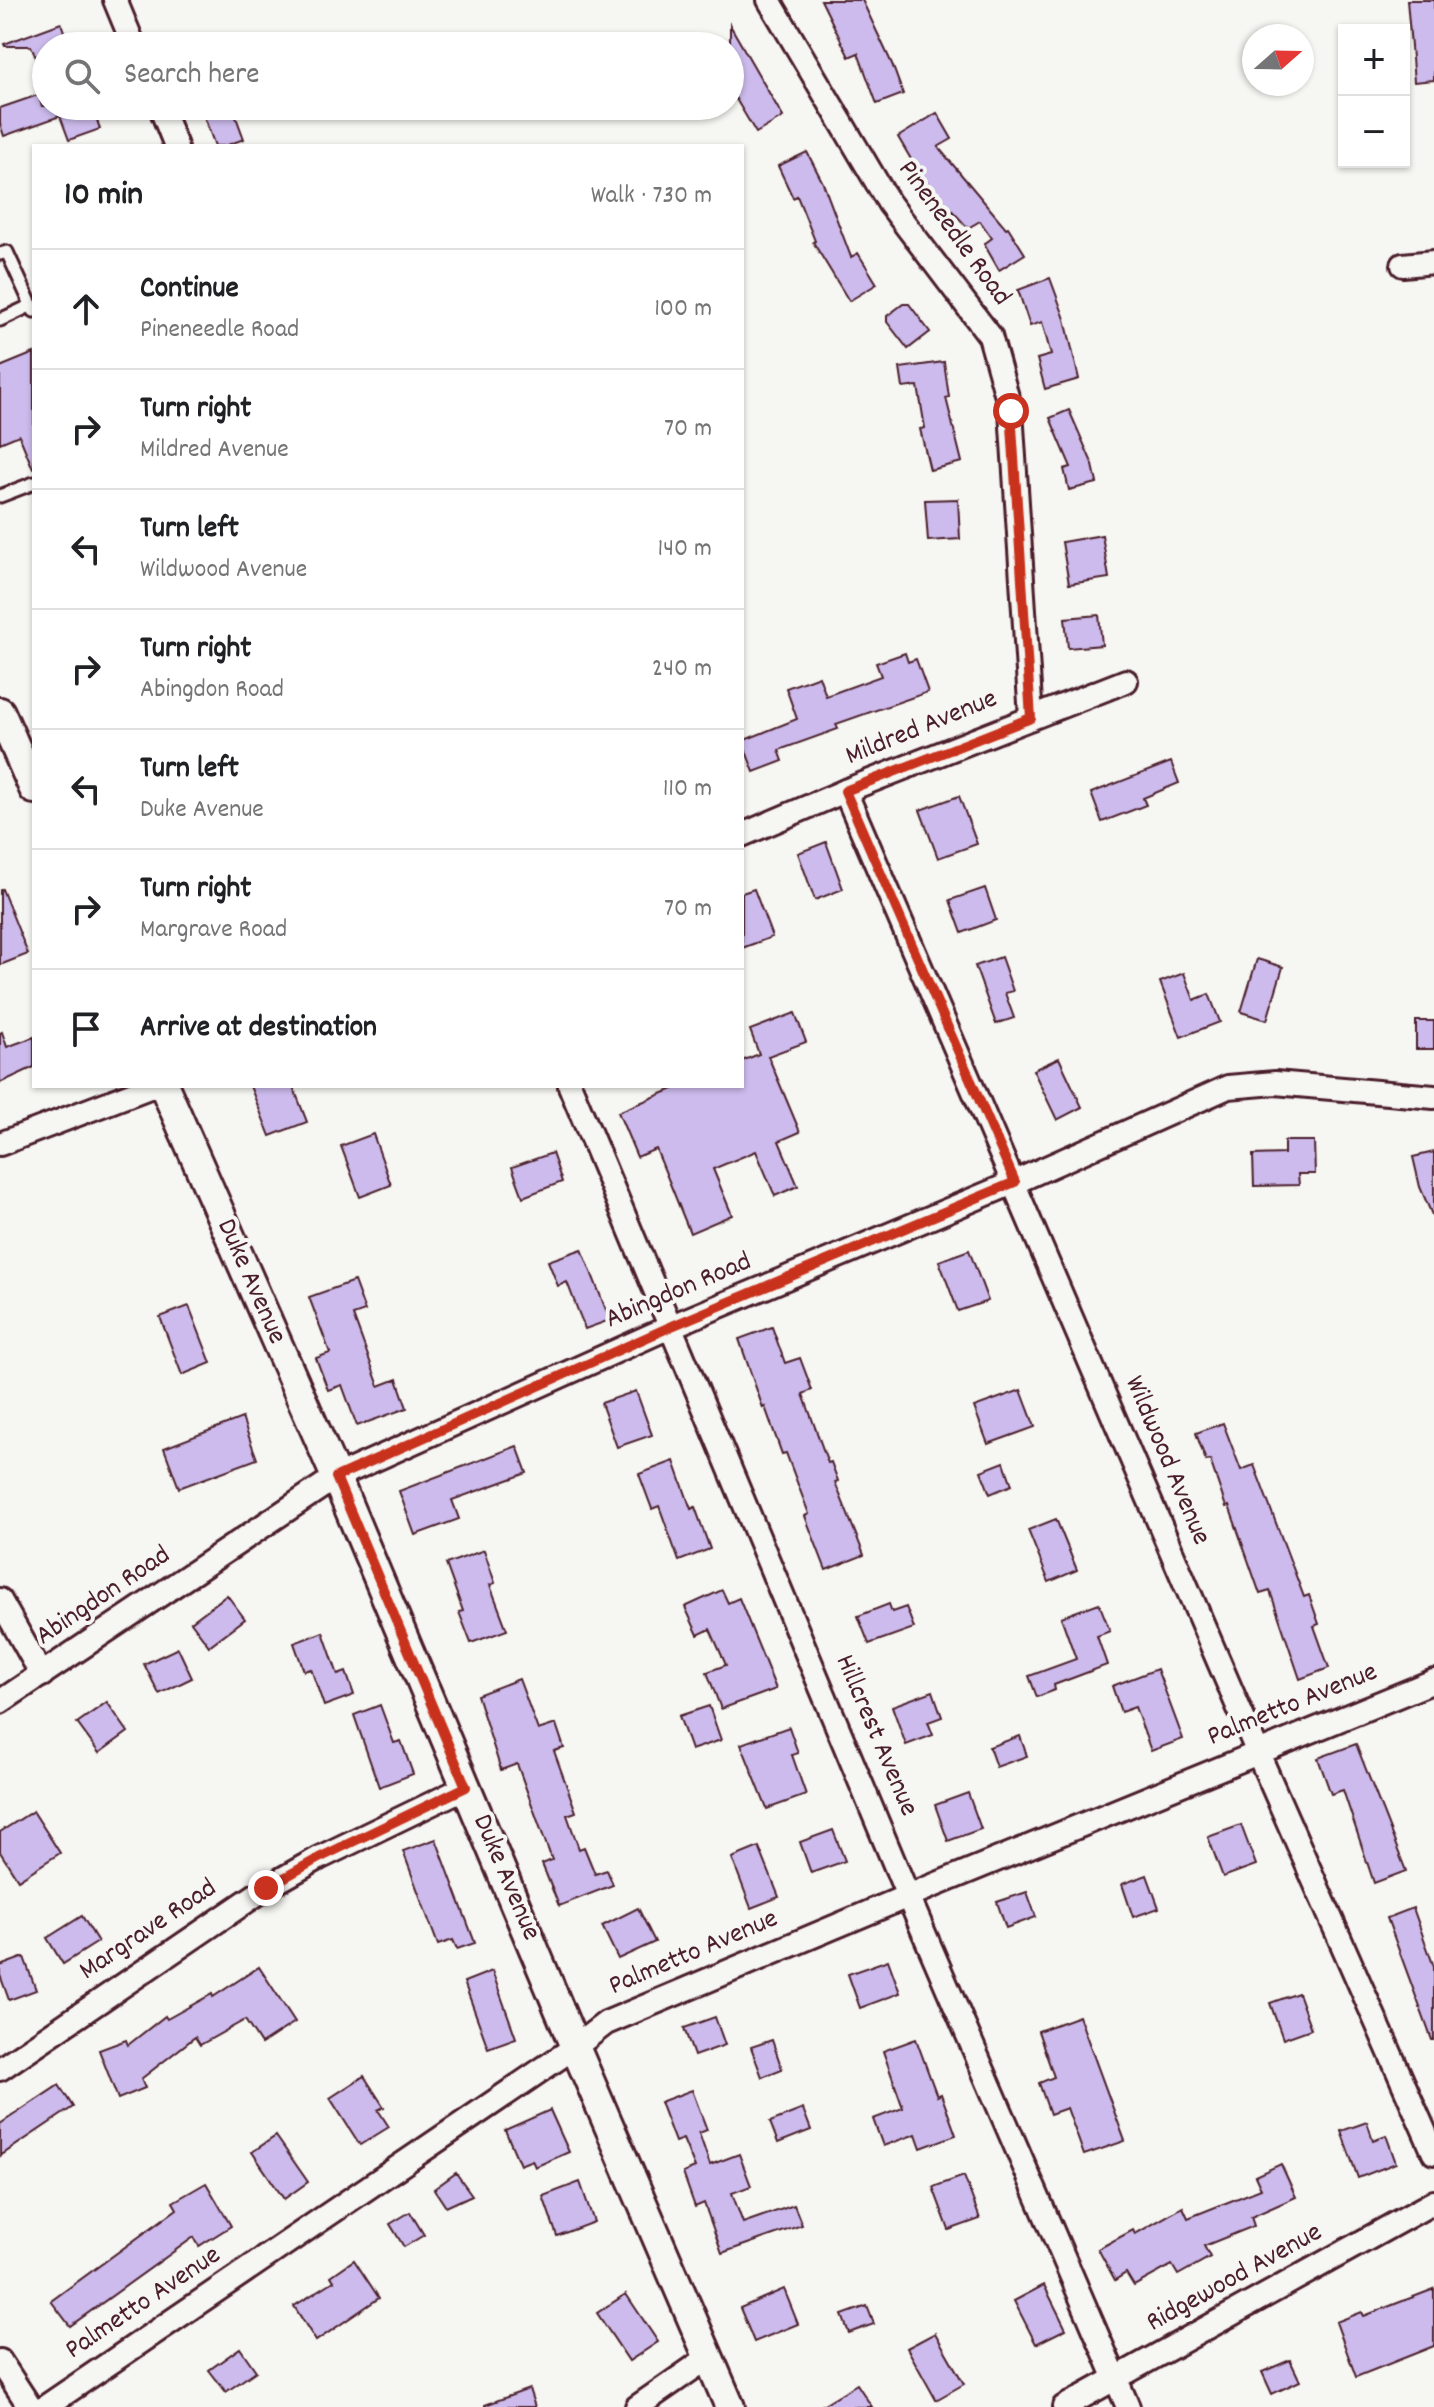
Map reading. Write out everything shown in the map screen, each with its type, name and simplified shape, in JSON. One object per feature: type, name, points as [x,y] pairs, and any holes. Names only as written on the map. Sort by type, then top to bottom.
[{"type":"street","points":[[115,0],[128,32]]},
{"type":"street","name":"Pineneedle Road","points":[[769,0],[889,203],[990,336],[1011,411],[1031,718]]},
{"type":"street","points":[[166,120],[175,144]]},
{"type":"street","points":[[1403,265],[1434,262]]},
{"type":"street","name":"Mildred Avenue","points":[[744,834],[845,791],[1126,681]]},
{"type":"street","points":[[0,712],[32,784]]},
{"type":"street","name":"Wildwood Avenue","points":[[845,791],[1258,1753],[1434,2153]]},
{"type":"street","name":"Abingdon Road","points":[[0,1702],[336,1477],[672,1326],[1015,1182],[1228,1087],[1275,1083],[1434,1097]]},
{"type":"street","points":[[0,1144],[147,1088]]},
{"type":"street","name":"Duke Avenue","points":[[165,1088],[336,1477],[730,2407]]},
{"type":"street","name":"Hillcrest Avenue","points":[[571,1088],[908,1896],[1128,2407]]},
{"type":"street","points":[[0,1600],[42,1675]]},
{"type":"street","name":"Palmetto Avenue","points":[[45,2407],[606,2023],[1434,1681]]},
{"type":"street","name":"Margrave Road","points":[[0,2069],[266,1888],[319,1858],[466,1787]]},
{"type":"street","name":"Ridgewood Avenue","points":[[1064,2407],[1434,2202]]},
{"type":"street","points":[[637,2407],[709,2357]]},
{"type":"street","points":[[0,2361],[30,2407]]},
{"type":"lane","points":[[0,254],[7,252],[32,306]]},
{"type":"lane","points":[[0,320],[32,308]]},
{"type":"lane","points":[[0,496],[32,484]]},
{"type":"building","points":[[821,0],[862,0],[903,94],[877,104],[858,53],[849,57]]},
{"type":"building","points":[[1407,0],[1434,0],[1434,80],[1414,82]]},
{"type":"building","points":[[61,23],[64,32],[37,32]]},
{"type":"building","points":[[32,34],[32,48],[4,44]]},
{"type":"building","points":[[744,49],[783,117],[756,133],[744,113]]},
{"type":"building","points":[[32,97],[32,120],[49,120],[4,136],[0,108]]},
{"type":"building","points":[[937,113],[952,139],[938,147],[1008,227],[1025,254],[999,270],[984,244],[992,238],[980,221],[968,228],[922,178],[898,137]]},
{"type":"building","points":[[62,120],[97,120],[100,129],[69,140]]},
{"type":"building","points":[[205,120],[237,120],[244,139],[230,144],[214,144]]},
{"type":"building","points":[[807,152],[823,183],[851,257],[858,253],[877,284],[849,301],[813,242],[797,196],[793,198],[778,166]]},
{"type":"building","points":[[1050,278],[1065,319],[1079,379],[1045,389],[1037,359],[1051,355],[1042,322],[1030,326],[1018,290]]},
{"type":"building","points":[[903,304],[909,304],[930,332],[908,349],[887,322],[887,316]]},
{"type":"building","points":[[32,354],[32,467],[19,435],[0,443],[0,367]]},
{"type":"building","points":[[944,362],[949,397],[946,398],[962,462],[930,470],[920,429],[925,428],[918,386],[903,388],[900,368]]},
{"type":"building","points":[[1069,410],[1093,465],[1097,483],[1069,490],[1064,469],[1071,467],[1050,418]]},
{"type":"building","points":[[958,499],[960,539],[928,541],[925,500]]},
{"type":"building","points":[[1102,535],[1109,578],[1069,584],[1062,542]]},
{"type":"building","points":[[1099,615],[1102,645],[1068,648],[1065,618]]},
{"type":"building","points":[[905,653],[908,662],[916,659],[928,692],[836,724],[838,729],[779,750],[783,761],[754,772],[744,740],[797,719],[786,688],[819,676],[826,696],[881,676],[876,663]]},
{"type":"building","points":[[1171,762],[1179,783],[1143,798],[1146,805],[1102,822],[1091,793]]},
{"type":"building","points":[[959,796],[977,844],[938,858],[920,810]]},
{"type":"building","points":[[826,842],[843,889],[815,900],[798,853]]},
{"type":"building","points":[[985,888],[996,920],[962,933],[950,900]]},
{"type":"building","points":[[754,889],[772,937],[744,947],[744,892]]},
{"type":"building","points":[[0,890],[28,954],[0,965]]},
{"type":"building","points":[[1001,957],[1013,991],[1005,993],[1014,1018],[996,1024],[975,966]]},
{"type":"building","points":[[1257,959],[1283,967],[1267,1020],[1241,1012]]},
{"type":"building","points":[[1184,973],[1194,1000],[1209,994],[1220,1022],[1181,1037],[1160,982]]},
{"type":"building","points":[[795,1013],[806,1042],[768,1056],[800,1132],[779,1141],[798,1186],[775,1196],[756,1151],[713,1169],[732,1215],[690,1233],[656,1149],[637,1157],[618,1112],[675,1088],[744,1088],[744,1060],[759,1054],[750,1030]]},
{"type":"building","points":[[1416,1021],[1434,1021],[1434,1049],[1416,1049]]},
{"type":"building","points":[[0,1033],[7,1047],[32,1038],[32,1068],[0,1083]]},
{"type":"building","points":[[1059,1058],[1082,1107],[1057,1120],[1033,1070]]},
{"type":"building","points":[[251,1088],[294,1088],[307,1122],[270,1136]]},
{"type":"building","points":[[373,1134],[391,1185],[360,1197],[341,1146]]},
{"type":"building","points":[[1284,1141],[1314,1141],[1315,1174],[1298,1174],[1299,1185],[1254,1186],[1253,1155],[1284,1154]]},
{"type":"building","points":[[1434,1152],[1432,1215],[1420,1187],[1413,1157]]},
{"type":"building","points":[[552,1153],[562,1182],[523,1197],[512,1167]]},
{"type":"building","points":[[582,1249],[610,1320],[585,1329],[567,1282],[558,1286],[548,1261]]},
{"type":"building","points":[[969,1250],[988,1301],[958,1311],[939,1261]]},
{"type":"building","points":[[354,1281],[365,1311],[353,1315],[379,1386],[397,1379],[407,1408],[357,1426],[342,1385],[328,1390],[316,1358],[330,1353],[309,1297]]},
{"type":"building","points":[[189,1306],[211,1363],[182,1375],[160,1317]]},
{"type":"building","points":[[772,1327],[785,1363],[800,1358],[812,1390],[803,1394],[864,1555],[826,1570],[805,1516],[809,1514],[786,1453],[782,1454],[763,1408],[739,1339]]},
{"type":"building","points":[[1021,1390],[1035,1427],[988,1444],[974,1407]]},
{"type":"building","points":[[636,1391],[652,1435],[617,1447],[601,1403]]},
{"type":"building","points":[[242,1418],[257,1459],[179,1488],[164,1448]]},
{"type":"building","points":[[1223,1423],[1241,1470],[1254,1465],[1304,1597],[1309,1595],[1319,1624],[1314,1626],[1329,1668],[1300,1679],[1270,1591],[1260,1594],[1229,1506],[1226,1507],[1210,1460],[1206,1461],[1196,1433]]},
{"type":"building","points":[[517,1446],[527,1473],[452,1500],[459,1519],[415,1535],[399,1491]]},
{"type":"building","points":[[674,1461],[691,1509],[695,1507],[710,1549],[679,1561],[659,1506],[652,1509],[639,1474]]},
{"type":"building","points":[[1004,1462],[1012,1485],[990,1494],[981,1471]]},
{"type":"building","points":[[1056,1519],[1077,1570],[1049,1582],[1028,1530]]},
{"type":"building","points":[[484,1550],[495,1583],[490,1585],[507,1630],[471,1643],[446,1564]]},
{"type":"building","points":[[722,1590],[728,1603],[739,1598],[776,1689],[721,1709],[707,1672],[726,1665],[710,1629],[698,1635],[685,1607]]},
{"type":"building","points":[[227,1595],[245,1619],[209,1646],[191,1622]]},
{"type":"building","points":[[1099,1603],[1110,1631],[1097,1636],[1107,1665],[1054,1685],[1055,1690],[1037,1697],[1029,1676],[1076,1659],[1061,1617]]},
{"type":"building","points":[[889,1604],[892,1612],[906,1607],[914,1628],[869,1644],[858,1616]]},
{"type":"building","points":[[323,1632],[338,1675],[346,1672],[354,1695],[324,1706],[311,1669],[304,1671],[294,1643]]},
{"type":"building","points":[[178,1648],[192,1678],[159,1694],[144,1664]]},
{"type":"building","points":[[1157,1669],[1183,1739],[1151,1751],[1135,1707],[1121,1712],[1112,1686]]},
{"type":"building","points":[[519,1679],[538,1730],[556,1724],[564,1748],[554,1751],[576,1812],[567,1815],[579,1849],[584,1847],[595,1874],[607,1870],[613,1885],[559,1906],[542,1864],[552,1860],[517,1764],[501,1770],[477,1695]]},
{"type":"building","points":[[933,1691],[942,1717],[928,1722],[933,1735],[906,1745],[892,1706]]},
{"type":"building","points":[[107,1702],[128,1732],[99,1753],[77,1723]]},
{"type":"building","points":[[380,1705],[394,1743],[401,1741],[413,1774],[379,1787],[354,1715]]},
{"type":"building","points":[[709,1706],[721,1740],[691,1750],[679,1716]]},
{"type":"building","points":[[789,1727],[798,1753],[792,1755],[806,1795],[767,1809],[741,1744]]},
{"type":"building","points":[[1020,1736],[1027,1756],[996,1767],[989,1747]]},
{"type":"building","points":[[1356,1744],[1406,1871],[1374,1883],[1343,1790],[1331,1794],[1318,1758]]},
{"type":"building","points":[[968,1793],[981,1829],[948,1841],[935,1805]]},
{"type":"building","points":[[33,1811],[60,1853],[18,1880],[0,1852],[0,1832]]},
{"type":"building","points":[[1241,1825],[1256,1865],[1223,1877],[1208,1837]]},
{"type":"building","points":[[833,1830],[845,1861],[811,1873],[800,1842]]},
{"type":"building","points":[[436,1839],[475,1943],[457,1949],[453,1940],[438,1945],[403,1851]]},
{"type":"building","points":[[759,1847],[779,1897],[751,1908],[732,1858]]},
{"type":"building","points":[[1147,1875],[1159,1908],[1133,1917],[1122,1884]]},
{"type":"building","points":[[1027,1892],[1036,1917],[1006,1928],[997,1902]]},
{"type":"building","points":[[638,1908],[655,1942],[618,1959],[602,1926]]},
{"type":"building","points":[[1413,1908],[1434,1967],[1434,2040],[1387,1918]]},
{"type":"building","points":[[82,1916],[98,1942],[63,1964],[47,1938]]},
{"type":"building","points":[[24,1957],[36,1990],[9,2000],[0,1966]]},
{"type":"building","points":[[888,1960],[900,1993],[860,2008],[848,1974]]},
{"type":"building","points":[[259,1967],[295,2022],[261,2044],[245,2020],[200,2045],[195,2037],[141,2079],[145,2088],[118,2099],[99,2050],[126,2040],[128,2045],[165,2016],[167,2019],[212,1994],[213,1997]]},
{"type":"building","points":[[492,1971],[516,2038],[488,2048],[464,1982]]},
{"type":"building","points":[[1298,1993],[1311,2029],[1283,2039],[1270,2003]]},
{"type":"building","points":[[1079,2016],[1125,2141],[1084,2155],[1067,2108],[1050,2114],[1039,2083],[1054,2077],[1038,2031]]},
{"type":"building","points":[[715,2017],[725,2045],[694,2056],[684,2028]]},
{"type":"building","points":[[916,2039],[937,2096],[941,2094],[956,2135],[921,2148],[916,2134],[883,2146],[873,2119],[903,2108],[883,2051]]},
{"type":"building","points":[[772,2040],[782,2069],[762,2077],[751,2047]]},
{"type":"building","points":[[364,2076],[384,2107],[378,2110],[389,2127],[360,2145],[330,2098]]},
{"type":"building","points":[[59,2085],[73,2107],[0,2156],[0,2124]]},
{"type":"building","points":[[692,2090],[707,2130],[699,2133],[710,2165],[739,2154],[751,2186],[732,2193],[743,2223],[794,2205],[802,2225],[722,2253],[704,2203],[695,2207],[683,2173],[695,2168],[683,2139],[675,2142],[660,2102]]},
{"type":"building","points":[[803,2109],[811,2130],[778,2143],[770,2122]]},
{"type":"building","points":[[550,2110],[569,2152],[535,2167],[532,2160],[520,2165],[505,2130]]},
{"type":"building","points":[[1367,2122],[1373,2140],[1386,2135],[1396,2163],[1358,2178],[1341,2131]]},
{"type":"building","points":[[276,2136],[308,2182],[284,2199],[252,2152]]},
{"type":"building","points":[[1281,2164],[1296,2197],[1251,2217],[1254,2226],[1204,2246],[1210,2257],[1178,2275],[1172,2265],[1134,2286],[1126,2273],[1115,2280],[1098,2249],[1133,2230],[1135,2234],[1183,2207],[1188,2218],[1261,2189],[1255,2176]]},
{"type":"building","points":[[456,2173],[472,2195],[446,2207],[434,2189]]},
{"type":"building","points":[[964,2176],[980,2219],[949,2230],[933,2187]]},
{"type":"building","points":[[580,2182],[594,2222],[557,2236],[543,2196]]},
{"type":"building","points":[[206,2183],[231,2226],[199,2246],[194,2237],[70,2326],[51,2301],[177,2209],[173,2202]]},
{"type":"building","points":[[410,2212],[424,2235],[404,2247],[390,2224]]},
{"type":"building","points":[[354,2260],[379,2298],[316,2341],[294,2306],[334,2281],[331,2276]]},
{"type":"building","points":[[1044,2285],[1066,2329],[1036,2344],[1014,2301]]},
{"type":"building","points":[[784,2289],[798,2324],[754,2342],[740,2308]]},
{"type":"building","points":[[1434,2289],[1434,2346],[1356,2377],[1336,2322],[1362,2312],[1364,2316]]},
{"type":"building","points":[[626,2294],[658,2342],[629,2361],[597,2313]]},
{"type":"building","points":[[867,2306],[874,2324],[849,2333],[842,2315]]},
{"type":"building","points":[[935,2333],[964,2384],[936,2400],[907,2348]]},
{"type":"building","points":[[240,2348],[256,2371],[226,2392],[209,2370]]},
{"type":"building","points":[[1290,2360],[1300,2381],[1272,2394],[1262,2372]]},
{"type":"building","points":[[857,2384],[872,2407],[819,2407]]},
{"type":"building","points":[[529,2389],[535,2407],[485,2407],[485,2405]]},
{"type":"route","points":[[266,1888],[319,1858],[466,1787],[336,1477],[672,1326],[1015,1182],[845,791],[1031,718],[1011,411]]}]
